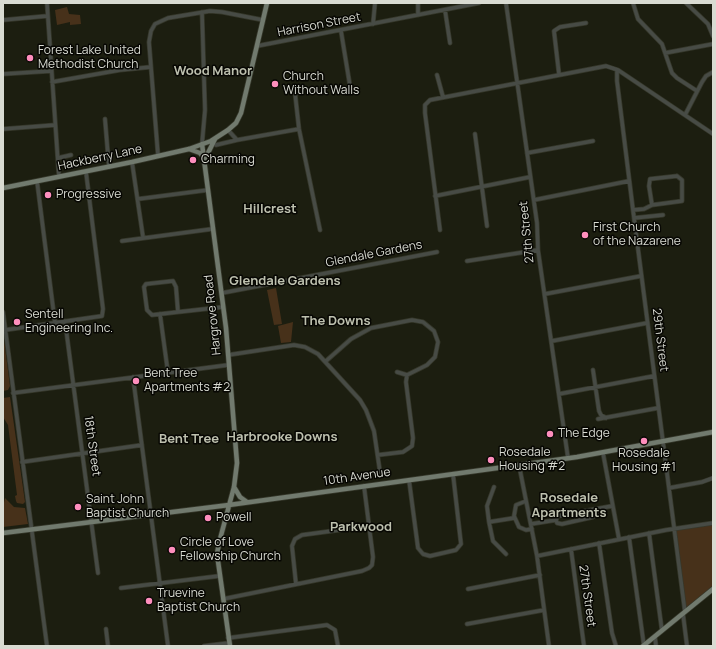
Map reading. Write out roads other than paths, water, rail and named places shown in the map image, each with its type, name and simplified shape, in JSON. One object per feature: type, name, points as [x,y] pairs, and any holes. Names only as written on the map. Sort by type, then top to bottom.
[{"type":"main road","points":[[202,144],[236,124],[241,113],[267,3]]},
{"type":"main road","points":[[204,160],[216,137]]},
{"type":"main road","name":"Hackberry Lane","points":[[3,188],[132,162],[189,149],[202,144]]},
{"type":"main road","name":"Hargrove Road","points":[[202,144],[212,229],[222,293],[237,463],[234,487],[218,549],[219,576],[229,642]]},
{"type":"main road","points":[[189,149],[200,153],[204,160]]},
{"type":"main road","name":"10th Avenue","points":[[3,533],[229,505],[519,465],[603,453],[713,432]]},
{"type":"main road","points":[[234,487],[240,497],[247,502]]},
{"type":"main road","points":[[643,646],[713,589]]},
{"type":"street","points":[[46,3],[59,177]]},
{"type":"street","points":[[373,24],[376,3]]},
{"type":"street","points":[[418,3],[418,15]]},
{"type":"street","name":"Harrison Street","points":[[257,46],[479,3]]},
{"type":"street","name":"27th Street","points":[[506,3],[534,200],[538,250],[568,458]]},
{"type":"street","points":[[633,3],[638,19],[660,41],[668,66],[674,76],[697,92]]},
{"type":"street","points":[[686,3],[708,24],[713,36]]},
{"type":"street","points":[[445,10],[450,43]]},
{"type":"street","points":[[202,12],[205,110],[202,144]]},
{"type":"street","points":[[158,155],[149,38],[155,24],[164,19],[202,12],[222,12],[263,20]]},
{"type":"street","points":[[3,20],[48,16]]},
{"type":"street","points":[[559,74],[554,31],[560,27],[586,23]]},
{"type":"street","points":[[341,30],[350,86]]},
{"type":"street","points":[[665,53],[713,44]]},
{"type":"street","points":[[440,230],[425,113],[426,102],[443,97],[602,66],[617,70],[713,134]]},
{"type":"street","points":[[52,82],[120,70],[151,67]]},
{"type":"street","name":"29th Street","points":[[617,70],[632,210],[669,488],[687,646]]},
{"type":"street","points":[[3,74],[51,71]]},
{"type":"street","points":[[684,115],[706,76],[713,72]]},
{"type":"street","points":[[437,75],[443,97]]},
{"type":"street","points":[[295,93],[299,129],[320,230]]},
{"type":"street","points":[[105,119],[108,167]]},
{"type":"street","points":[[3,129],[55,124]]},
{"type":"street","points":[[216,145],[299,129]]},
{"type":"street","points":[[228,130],[236,140]]},
{"type":"street","points":[[475,134],[487,226]]},
{"type":"street","points":[[527,153],[593,141]]},
{"type":"street","points":[[58,158],[70,155]]},
{"type":"street","points":[[132,162],[143,237]]},
{"type":"street","points":[[5,330],[102,316],[103,313],[86,172]]},
{"type":"street","points":[[632,210],[644,209],[652,205],[682,201],[680,177],[676,176],[650,179],[649,186],[652,205]]},
{"type":"street","points":[[435,196],[530,177]]},
{"type":"street","points":[[37,181],[55,323]]},
{"type":"street","points":[[534,200],[629,181]]},
{"type":"street","points":[[138,199],[208,190]]},
{"type":"street","points":[[634,218],[663,215]]},
{"type":"street","points":[[122,240],[212,229]]},
{"type":"street","points":[[467,261],[538,250]]},
{"type":"street","name":"Glendale Gardens","points":[[222,293],[437,252]]},
{"type":"street","points":[[545,294],[641,276]]},
{"type":"street","points":[[178,312],[176,288],[173,280],[146,284],[144,287],[147,310],[152,315],[223,307]]},
{"type":"street","points":[[3,312],[47,646]]},
{"type":"street","points":[[160,314],[168,372]]},
{"type":"street","points":[[326,361],[351,339],[364,331],[416,320],[423,322],[432,328],[437,338],[437,350],[430,363],[407,375],[397,372]]},
{"type":"street","name":"18th Street","points":[[65,322],[98,573]]},
{"type":"street","points":[[552,341],[647,323]]},
{"type":"street","points":[[228,355],[294,345],[312,350],[326,361],[360,400],[366,410],[374,431],[380,472]]},
{"type":"street","points":[[13,393],[228,365]]},
{"type":"street","points":[[593,370],[594,387],[599,412],[601,415],[608,418]]},
{"type":"street","points":[[378,455],[403,452],[412,446],[413,438],[406,382],[407,375]]},
{"type":"street","points":[[559,394],[654,376]]},
{"type":"street","points":[[133,377],[168,646]]},
{"type":"street","points":[[598,419],[658,408]]},
{"type":"street","points":[[22,462],[142,446]]},
{"type":"street","points":[[603,453],[618,539]]},
{"type":"street","points":[[519,465],[537,556],[549,646]]},
{"type":"street","points":[[409,480],[417,544],[420,551],[426,556],[430,556],[456,550],[461,544],[453,474]]},
{"type":"street","points":[[669,488],[702,482],[713,478]]},
{"type":"street","points":[[223,599],[362,571],[369,568],[373,561],[364,486]]},
{"type":"street","points":[[494,487],[487,506],[493,541],[506,554]]},
{"type":"street","points":[[526,501],[516,506],[514,518],[519,527],[526,530],[532,529]]},
{"type":"street","points":[[531,524],[556,520],[558,516],[612,506]]},
{"type":"street","points":[[556,520],[556,523],[562,524],[593,518],[599,509]]},
{"type":"street","points":[[490,522],[514,518]]},
{"type":"street","points":[[537,556],[649,533],[713,523]]},
{"type":"street","points":[[296,584],[292,546],[295,539],[302,535],[368,526]]},
{"type":"street","points":[[649,533],[662,631]]},
{"type":"street","points":[[629,537],[643,646]]},
{"type":"street","points":[[599,543],[612,633],[616,646]]},
{"type":"street","name":"27th Street","points":[[570,549],[584,646]]},
{"type":"street","points":[[468,589],[540,575]]},
{"type":"street","points":[[121,588],[219,576]]},
{"type":"street","points":[[467,624],[544,610]]},
{"type":"street","points":[[204,646],[327,625],[335,630],[338,646]]},
{"type":"street","points":[[106,629],[108,646]]},
{"type":"street","points":[[655,637],[656,646]]},
{"type":"place","name":"Forest Lake United Methodist Church","points":[[30,58]]},
{"type":"place","name":"Church Without Walls","points":[[275,84]]},
{"type":"place","name":"Charming","points":[[193,160]]},
{"type":"place","name":"Progressive","points":[[48,195]]},
{"type":"place","name":"First Church of the Nazarene","points":[[585,235]]},
{"type":"place","name":"Sentell Engineering Inc.","points":[[17,322]]},
{"type":"place","name":"Bent Tree Apartments #2","points":[[136,381]]},
{"type":"place","name":"The Edge","points":[[550,434]]},
{"type":"place","name":"Rosedale Housing #1","points":[[644,441]]},
{"type":"place","name":"Rosedale Housing #2","points":[[491,460]]},
{"type":"place","name":"Saint John Baptist Church","points":[[78,507]]},
{"type":"place","name":"Powell","points":[[208,518]]},
{"type":"place","name":"Circle of Love Fellowship Church","points":[[172,550]]},
{"type":"place","name":"Truevine Baptist Church","points":[[149,601]]},
{"type":"district","name":"Wood Manor","points":[[213,71]]},
{"type":"district","name":"Hillcrest","points":[[270,209]]},
{"type":"district","name":"Glendale Gardens","points":[[285,281]]},
{"type":"district","name":"The Downs","points":[[336,321]]},
{"type":"district","name":"Harbrooke Downs","points":[[282,437]]},
{"type":"district","name":"Bent Tree","points":[[189,439]]},
{"type":"district","name":"Rosedale Apartments","points":[[569,506]]},
{"type":"district","name":"Parkwood","points":[[361,527]]}]
